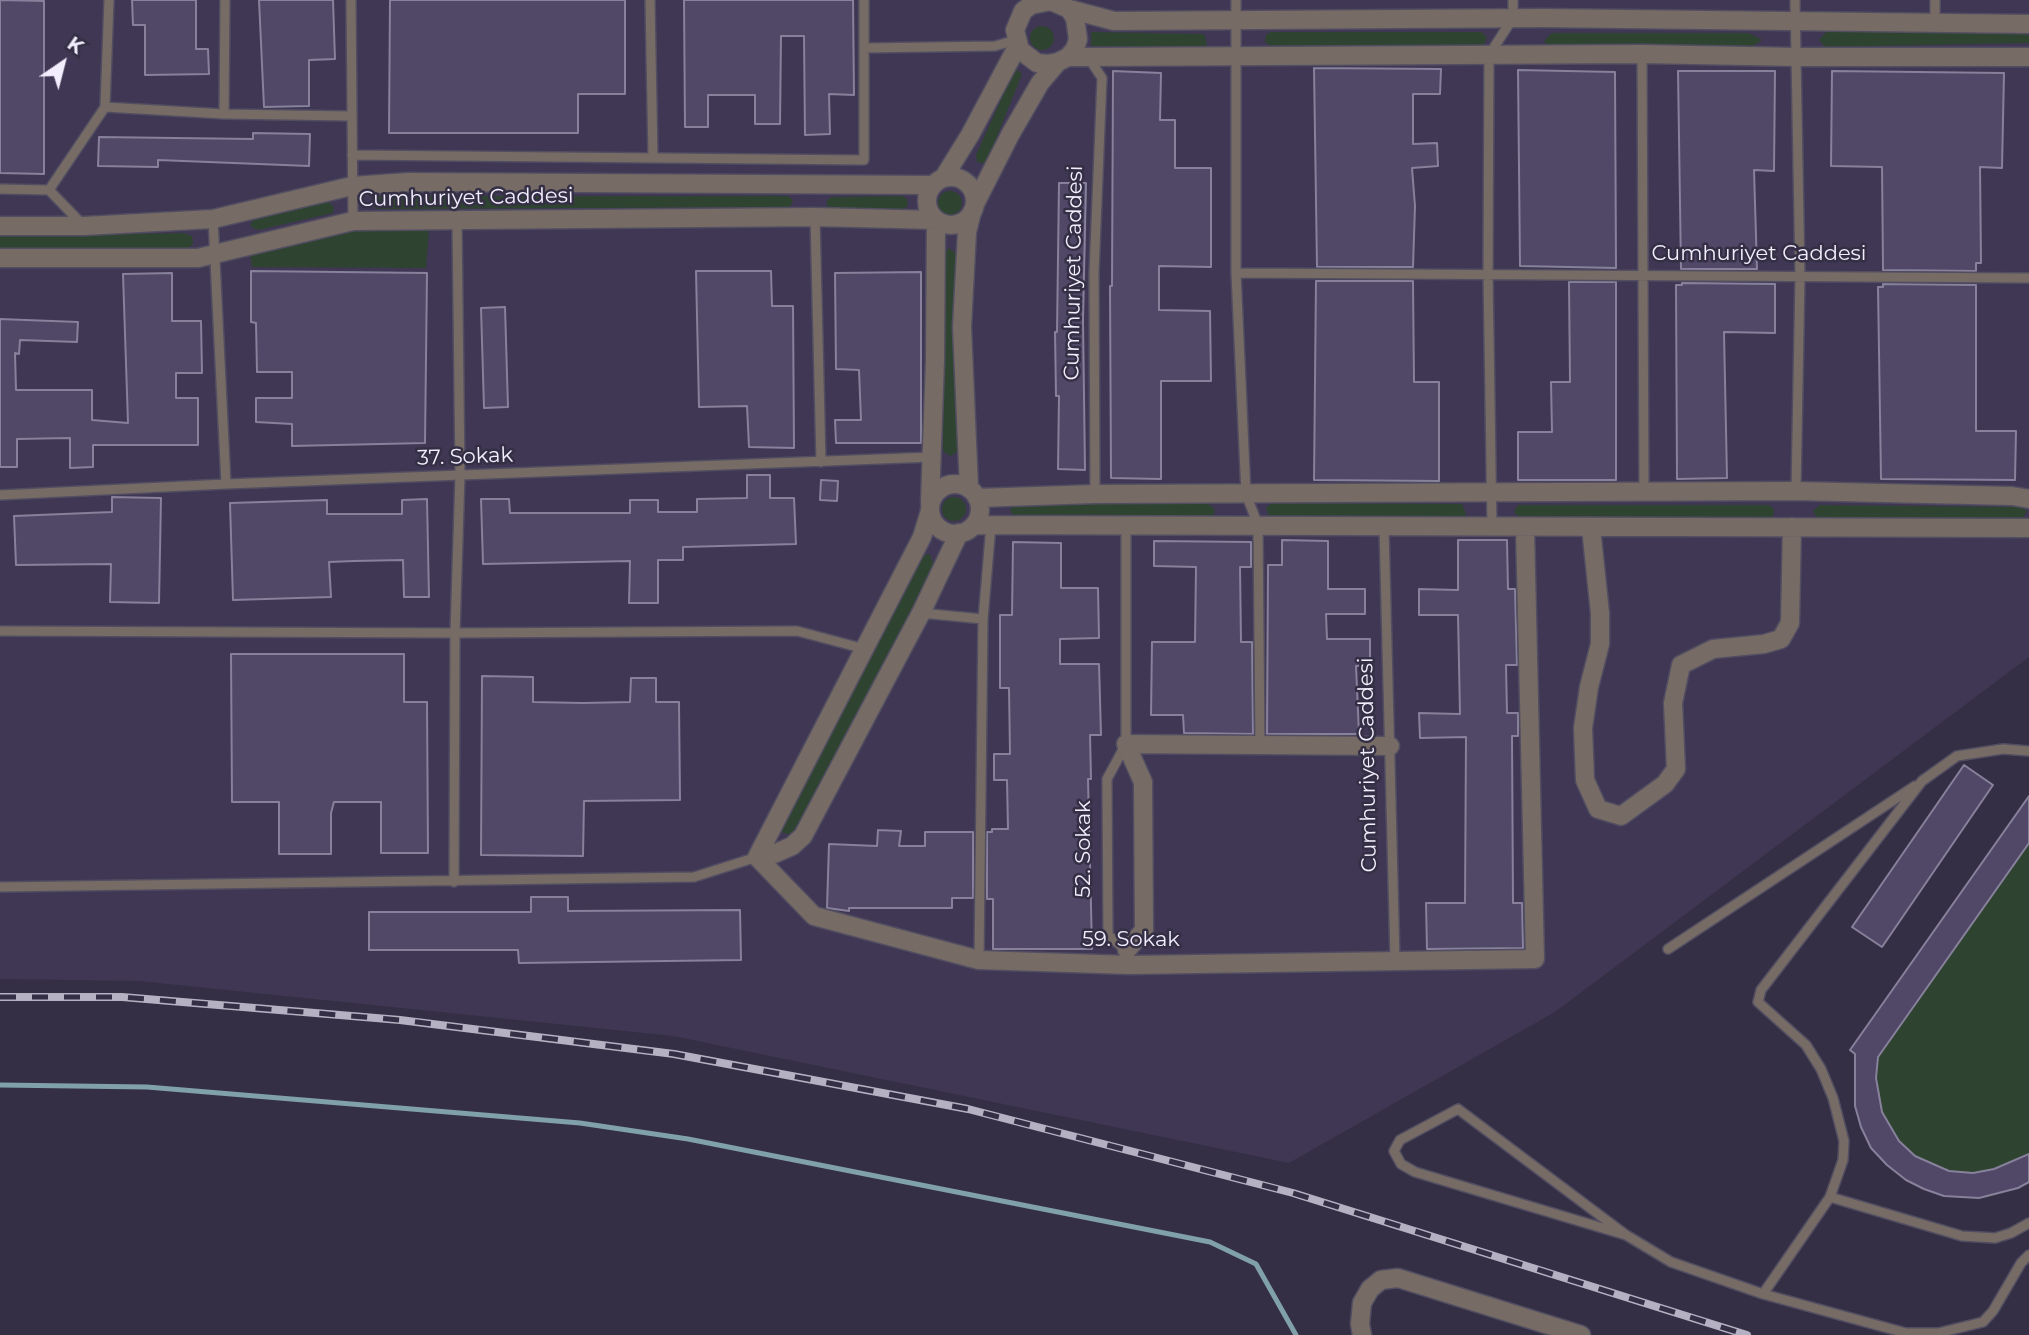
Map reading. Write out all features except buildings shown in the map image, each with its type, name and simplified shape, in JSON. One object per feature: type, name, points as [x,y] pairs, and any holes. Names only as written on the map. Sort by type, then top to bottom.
[{"type":"street","points":[[2029,24],[1795,22],[1513,9],[1236,21],[1114,21],[1063,4],[1041,1],[1023,6],[1015,30],[1017,43],[1027,58],[1037,63],[1088,57],[1236,56],[1643,54],[2029,57]]},
{"type":"street","points":[[757,857],[792,846],[803,836],[921,613],[975,528],[980,510],[973,493],[962,327],[967,232],[974,208],[1034,93],[1079,39],[1076,18],[1063,4]]},
{"type":"street","points":[[938,181],[953,176],[967,182],[975,196],[974,208],[960,223],[944,224],[936,220],[927,207],[928,192],[971,135],[1017,43]]},
{"type":"street","name":"Cumhuriyet Caddesi","points":[[0,226],[84,226],[213,219],[352,186],[408,182],[938,181]]},
{"type":"street","name":"Cumhuriyet Caddesi","points":[[0,258],[198,258],[353,221],[815,217],[936,220]]},
{"type":"street","points":[[936,220],[930,507],[932,519],[943,531],[975,528],[1258,525],[2029,528]]},
{"type":"street","points":[[757,857],[922,537],[938,489],[945,485],[953,484],[973,493],[1492,494],[1796,491],[2012,496],[2029,499]]},
{"type":"street","points":[[1591,528],[1600,613],[1600,644],[1589,687],[1583,728],[1584,780],[1598,809],[1621,816],[1665,784],[1676,769],[1673,704],[1681,665],[1713,649],[1764,644],[1781,639],[1790,623],[1792,527]]},
{"type":"street","name":"59. Sokak","points":[[757,857],[814,916],[979,960],[1128,957],[1535,959],[1525,528]]},
{"type":"street","points":[[1126,744],[1390,746]]},
{"type":"street","name":"52. Sokak","points":[[1126,744],[1143,782],[1144,930],[1128,957]]},
{"type":"street","points":[[1362,1335],[1362,1303],[1370,1289],[1381,1280],[1398,1278],[1581,1335]]},
{"type":"lane","points":[[49,190],[105,107],[109,0]]},
{"type":"lane","points":[[224,114],[225,0]]},
{"type":"lane","points":[[351,0],[353,221]]},
{"type":"lane","points":[[650,0],[653,158]]},
{"type":"lane","points":[[352,155],[864,160],[864,0]]},
{"type":"lane","points":[[1236,0],[1236,273],[1246,494],[1258,525],[1261,745]]},
{"type":"lane","points":[[1795,0],[1800,276],[1796,491]]},
{"type":"lane","points":[[1935,0],[1936,23]]},
{"type":"lane","points":[[1492,528],[1488,275],[1489,55],[1513,9]]},
{"type":"lane","points":[[864,48],[995,46],[1017,43]]},
{"type":"lane","points":[[1643,54],[1644,493]]},
{"type":"lane","name":"Cumhuriyet Caddesi","points":[[1088,57],[1102,78],[1094,273],[1094,494]]},
{"type":"lane","points":[[105,107],[224,114],[351,116]]},
{"type":"lane","points":[[0,190],[49,190],[84,226]]},
{"type":"lane","points":[[815,217],[821,462]]},
{"type":"lane","points":[[213,219],[226,484]]},
{"type":"lane","points":[[454,882],[460,475],[457,220]]},
{"type":"lane","name":"Cumhuriyet Caddesi","points":[[1236,273],[2029,278]]},
{"type":"lane","name":"37. Sokak","points":[[0,495],[932,457]]},
{"type":"lane","name":"52. Sokak","points":[[1126,526],[1126,744],[1107,779],[1108,936],[1128,957]]},
{"type":"lane","name":"Cumhuriyet Caddesi","points":[[1384,527],[1395,960]]},
{"type":"lane","points":[[975,528],[983,619],[979,960]]},
{"type":"lane","points":[[921,613],[983,619]]},
{"type":"lane","points":[[0,631],[456,634],[797,631],[865,649]]},
{"type":"lane","points":[[1668,948],[1922,782],[1957,756],[2003,749],[2029,751]]},
{"type":"lane","points":[[1763,1294],[1830,1197],[1843,1160],[1844,1141],[1833,1098],[1821,1069],[1806,1045],[1758,1002],[1761,990],[1922,782]]},
{"type":"lane","points":[[0,887],[694,877],[757,857]]},
{"type":"lane","points":[[1626,1235],[1415,1172],[1401,1164],[1394,1151],[1401,1140],[1458,1109],[1626,1235],[1671,1262],[1763,1294],[1908,1334],[1938,1333],[1983,1322],[2029,1255]]},
{"type":"lane","points":[[1830,1197],[1962,1236],[1995,1238],[2029,1223]]},
{"type":"shaded area","points":[[0,0],[2029,0],[2029,657],[1555,1012],[1289,1163],[673,1036],[139,981],[0,979]]},
{"type":"green space","points":[[1042,26],[1051,29],[1054,38],[1051,47],[1042,50],[1033,47],[1030,38],[1033,29]]},
{"type":"green space","points":[[1091,32],[1204,34],[1207,44],[1204,48],[1091,46]]},
{"type":"green space","points":[[1271,32],[1481,32],[1487,37],[1483,47],[1271,46],[1265,42],[1266,35]]},
{"type":"green space","points":[[1826,32],[2023,32],[2029,36],[2029,43],[1825,47],[1819,40]]},
{"type":"green space","points":[[1552,33],[1749,33],[1762,40],[1753,46],[1551,48],[1544,41]]},
{"type":"green space","points":[[1017,70],[1022,74],[986,164],[977,162],[976,155],[1013,73]]},
{"type":"green space","points":[[950,191],[961,198],[962,203],[955,214],[950,215],[939,208],[938,203],[945,192]]},
{"type":"green space","points":[[377,196],[788,196],[793,200],[790,207],[377,209],[372,205],[372,199]]},
{"type":"green space","points":[[902,196],[907,199],[908,205],[904,209],[831,210],[827,206],[827,200],[832,197]]},
{"type":"green space","points":[[328,202],[334,207],[333,213],[258,230],[250,226],[254,217]]},
{"type":"green space","points":[[356,229],[429,230],[426,268],[252,267],[250,252]]},
{"type":"green space","points":[[184,233],[192,236],[193,244],[188,248],[0,249],[0,236]]},
{"type":"green space","points":[[949,248],[957,254],[958,451],[951,456],[943,449],[944,254]]},
{"type":"green space","points":[[954,497],[963,500],[966,509],[963,518],[954,521],[945,518],[942,509],[945,500]]},
{"type":"green space","points":[[1272,503],[1462,504],[1466,514],[1463,519],[1270,518],[1266,508]]},
{"type":"green space","points":[[1016,504],[1207,504],[1215,510],[1213,517],[1014,518],[1010,509]]},
{"type":"green space","points":[[1518,505],[1769,505],[1774,509],[1774,513],[1772,519],[1520,518],[1514,512]]},
{"type":"green space","points":[[1820,505],[2020,507],[2027,511],[2022,519],[1818,519],[1813,511]]},
{"type":"green space","points":[[930,554],[934,566],[819,791],[792,835],[780,832],[924,555]]},
{"type":"green space","points":[[2029,796],[2029,1182],[1989,1197],[1945,1196],[1906,1180],[1871,1148],[1855,1106],[1855,1054],[1850,1050]]},
{"type":"waterway","points":[[0,1085],[147,1087],[580,1123],[688,1139],[1210,1242],[1256,1264],[1296,1335]]},
{"type":"railway","points":[[0,997],[122,997],[400,1020],[674,1054],[968,1109],[1293,1193],[1747,1335]]}]
